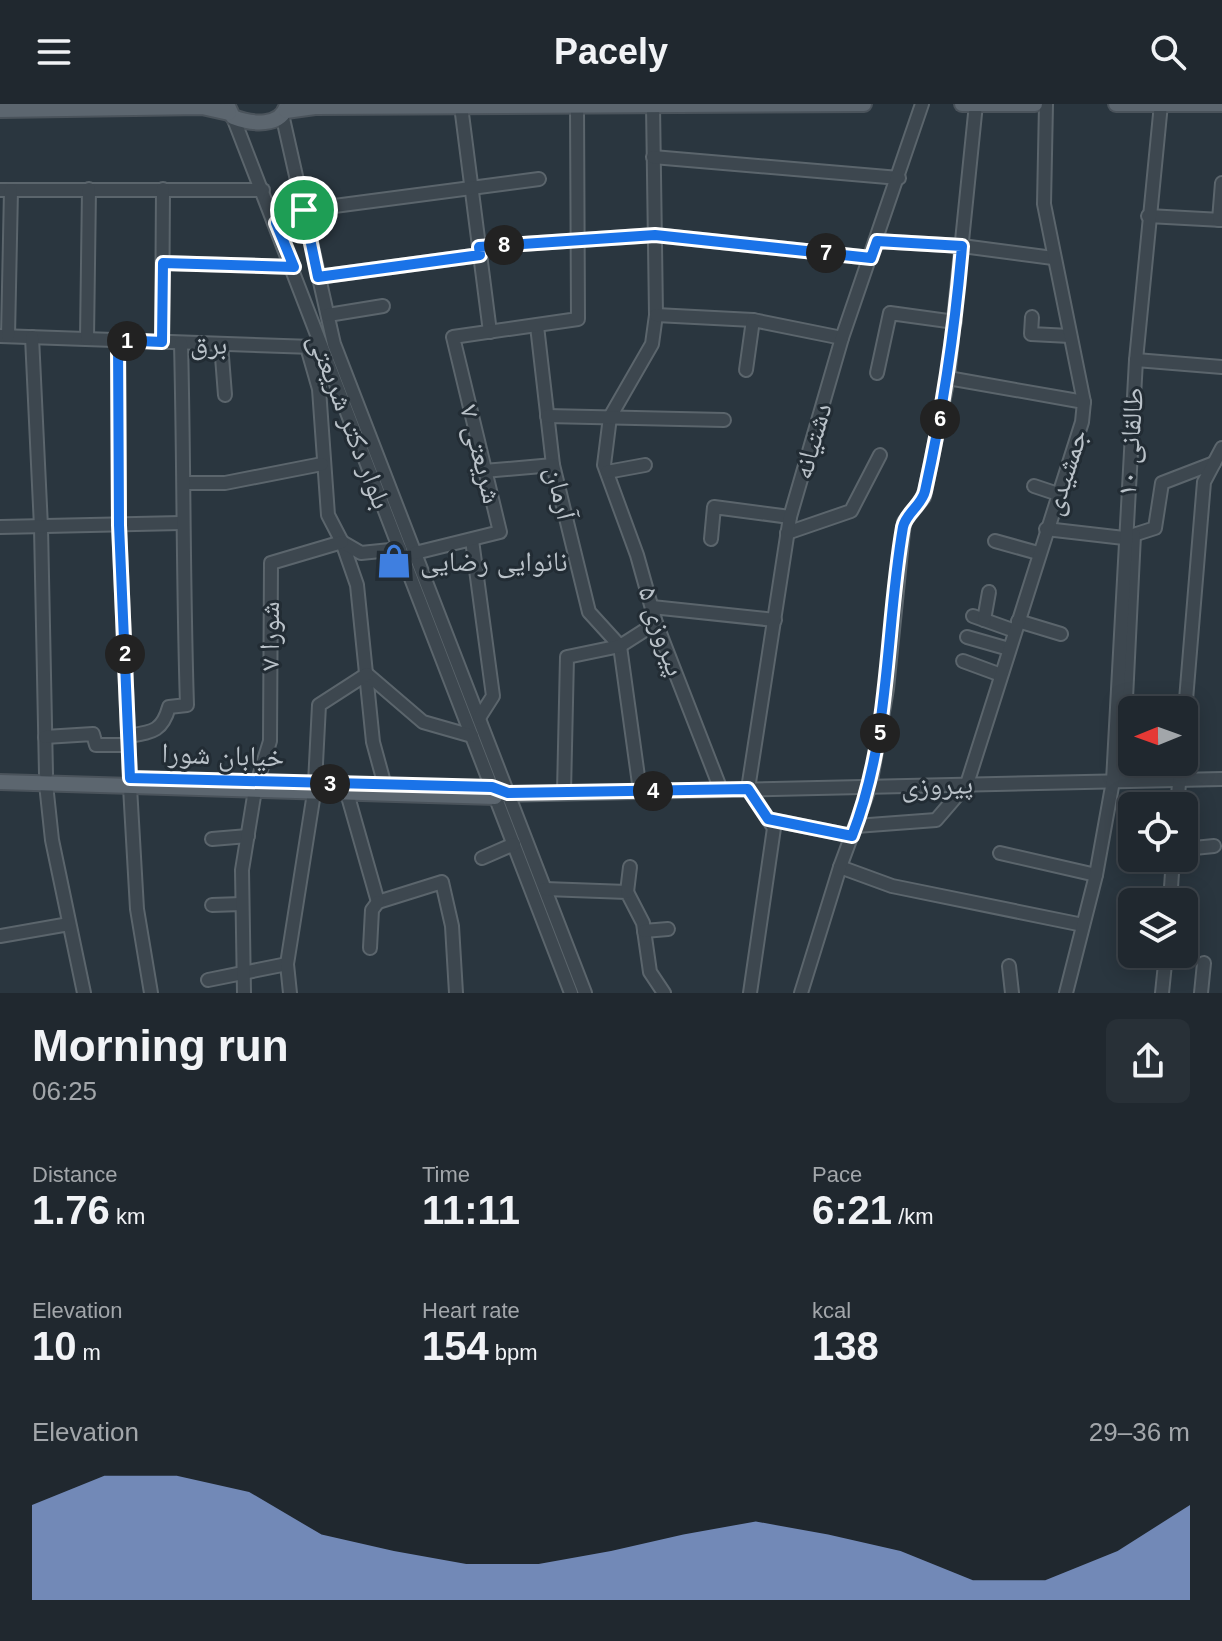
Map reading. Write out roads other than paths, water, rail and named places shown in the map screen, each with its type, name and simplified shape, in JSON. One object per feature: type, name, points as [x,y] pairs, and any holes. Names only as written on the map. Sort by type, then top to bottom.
[{"type":"main road","points":[[0,110],[202,107],[230,111],[258,123],[285,110],[315,107],[862,104]]},
{"type":"main road","points":[[962,104],[1035,104]]},
{"type":"main road","points":[[1116,104],[1222,104]]},
{"type":"main road","name":"خیابان شورا","points":[[0,773],[46,779],[130,783],[314,788],[385,786],[498,792]]},
{"type":"main road","name":"خیابان شورا","points":[[0,782],[46,779]]},
{"type":"main road","name":"خیابان شورا","points":[[314,788],[347,793],[498,792]]},
{"type":"street","name":"دشتیانه","points":[[748,789],[790,517],[842,338],[922,104]]},
{"type":"street","points":[[801,993],[840,867],[870,786],[887,689],[904,522],[924,497],[948,378],[976,104]]},
{"type":"street","name":"جمشیدی","points":[[967,784],[1082,422],[1084,402],[1044,204],[1046,104]]},
{"type":"street","name":"طالقانی ۱۰","points":[[1066,993],[1118,780],[1136,360],[1161,104]]},
{"type":"street","points":[[645,465],[607,472],[604,465],[610,417],[638,374],[652,344],[656,315],[653,105]]},
{"type":"street","points":[[461,106],[490,332],[576,321],[577,106]]},
{"type":"street","name":"بلوار دکتر شریعتی","points":[[285,110],[334,344],[415,553],[458,681],[472,736],[545,889],[585,993]]},
{"type":"street","name":"بلوار دکتر شریعتی","points":[[230,111],[294,267],[400,549],[458,681],[479,718],[514,844],[571,993]]},
{"type":"street","points":[[653,157],[899,178]]},
{"type":"street","points":[[276,223],[304,210],[539,179]]},
{"type":"street","points":[[1148,216],[1220,220],[1222,183]]},
{"type":"street","points":[[87,339],[89,189]]},
{"type":"street","points":[[162,342],[163,189]]},
{"type":"street","points":[[4,336],[5,190],[263,190]]},
{"type":"street","points":[[318,277],[576,239],[655,235],[871,258]]},
{"type":"street","points":[[877,241],[962,246],[1053,258]]},
{"type":"street","points":[[163,263],[294,267]]},
{"type":"street","points":[[328,315],[383,306]]},
{"type":"street","points":[[877,373],[890,313],[955,322]]},
{"type":"street","points":[[656,315],[753,320],[842,338]]},
{"type":"street","points":[[1032,317],[1031,334],[1070,336]]},
{"type":"street","points":[[746,370],[753,320]]},
{"type":"street","name":"آرمان","points":[[537,326],[553,465],[589,612],[620,646]]},
{"type":"street","name":"شریعتی ۷","points":[[415,553],[500,532],[453,337],[490,332]]},
{"type":"street","name":"برق","points":[[4,336],[322,348]]},
{"type":"street","points":[[32,337],[41,521],[46,779],[52,840],[84,993]]},
{"type":"street","points":[[118,340],[119,525],[130,783],[137,909],[151,993]]},
{"type":"street","points":[[45,737],[93,734],[96,745],[128,740],[157,731],[164,724],[169,707],[187,705],[181,523],[184,483],[181,343]]},
{"type":"street","points":[[221,344],[225,395]]},
{"type":"street","points":[[307,347],[319,389],[328,515],[342,542],[357,585],[373,742],[385,786]]},
{"type":"street","points":[[1136,360],[1222,367]]},
{"type":"street","points":[[948,378],[1084,402]]},
{"type":"street","points":[[319,389],[336,384]]},
{"type":"street","points":[[547,416],[724,420]]},
{"type":"street","points":[[1186,696],[1204,482],[1222,448]]},
{"type":"street","points":[[787,533],[851,511],[880,455]]},
{"type":"street","points":[[1046,529],[1129,536],[1155,528],[1162,483],[1214,463]]},
{"type":"street","points":[[184,483],[225,483],[322,464]]},
{"type":"street","points":[[484,471],[553,465]]},
{"type":"street","name":"پیروزی ۵","points":[[607,472],[637,555],[656,623],[721,790]]},
{"type":"street","points":[[1034,486],[1058,494]]},
{"type":"street","points":[[711,539],[714,507],[790,517]]},
{"type":"street","points":[[0,527],[41,521],[119,525],[181,523]]},
{"type":"street","points":[[472,540],[493,696],[479,718]]},
{"type":"street","points":[[995,541],[1038,553]]},
{"type":"street","points":[[342,542],[361,553],[400,549]]},
{"type":"street","name":"شورا ۷","points":[[256,786],[270,741],[271,563],[342,542]]},
{"type":"street","points":[[989,592],[978,618],[1061,634]]},
{"type":"street","points":[[652,607],[775,620]]},
{"type":"street","points":[[564,792],[567,657],[620,646],[656,623]]},
{"type":"street","points":[[967,637],[1009,649]]},
{"type":"street","points":[[620,646],[640,791]]},
{"type":"street","points":[[963,661],[1001,675]]},
{"type":"street","points":[[367,674],[423,722],[472,736]]},
{"type":"street","points":[[290,993],[287,964],[314,788],[319,705],[367,674]]},
{"type":"street","points":[[1178,792],[1179,776]]},
{"type":"street","name":"پیروزی","points":[[498,792],[1222,779]]},
{"type":"street","points":[[768,819],[854,831],[936,820],[967,784]]},
{"type":"street","points":[[244,993],[242,870],[256,786]]},
{"type":"street","points":[[748,789],[774,828],[750,993]]},
{"type":"street","points":[[347,793],[378,902]]},
{"type":"street","points":[[212,839],[248,836]]},
{"type":"street","points":[[482,858],[514,844]]},
{"type":"street","points":[[1198,848],[1214,846]]},
{"type":"street","points":[[1000,853],[1096,875]]},
{"type":"street","points":[[630,867],[627,892],[644,931],[650,972],[664,993]]},
{"type":"street","points":[[840,867],[892,886],[1083,925]]},
{"type":"street","points":[[370,948],[372,910],[378,902],[442,882],[454,952],[456,993]]},
{"type":"street","points":[[545,889],[627,892]]},
{"type":"street","points":[[212,905],[242,904]]},
{"type":"street","points":[[0,936],[69,924]]},
{"type":"street","points":[[644,931],[668,929]]},
{"type":"street","points":[[438,952],[454,952]]},
{"type":"street","points":[[1201,993],[1204,963]]},
{"type":"street","points":[[208,980],[287,964]]},
{"type":"street","points":[[1009,966],[1012,993]]},
{"type":"street","points":[[1162,993],[1165,968]]},
{"type":"place","name":"نانوایی رضایی","points":[[394,561]]}]
